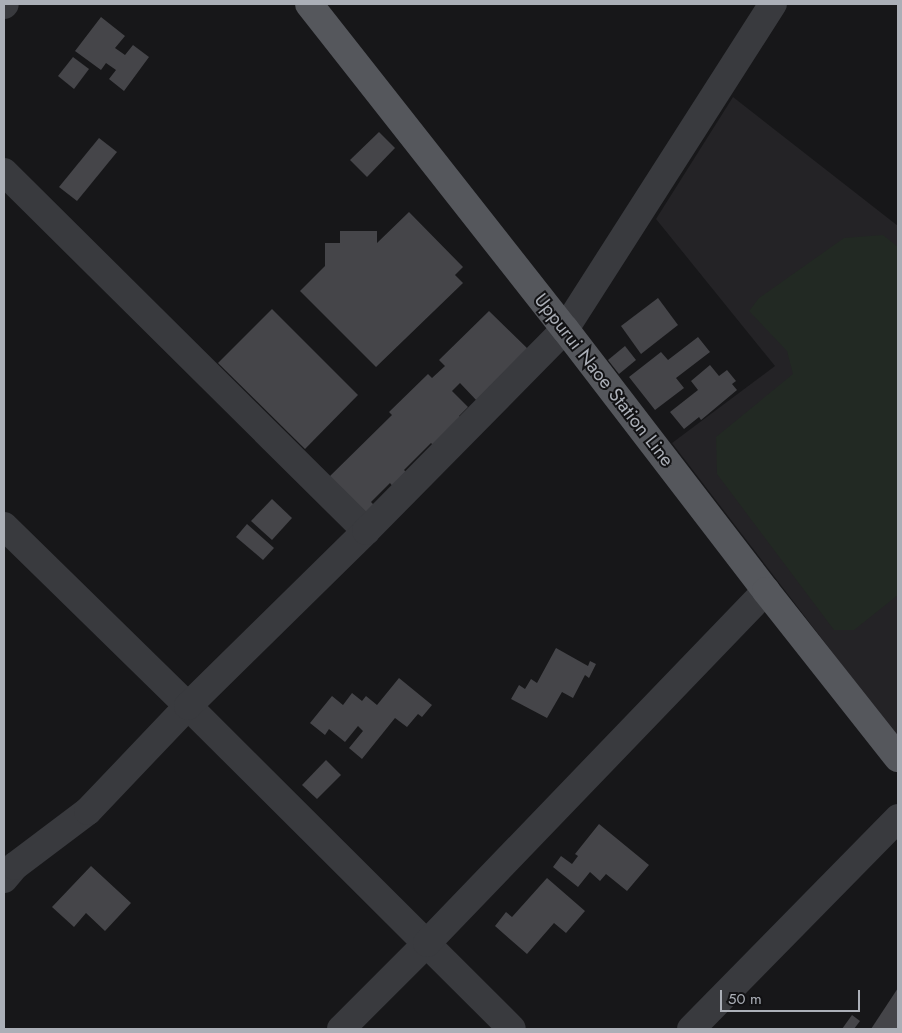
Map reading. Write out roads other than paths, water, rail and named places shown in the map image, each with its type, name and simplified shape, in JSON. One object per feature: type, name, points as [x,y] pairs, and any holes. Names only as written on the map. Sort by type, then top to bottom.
[{"type":"main road","name":"Uppurui Naoe Station Line","points":[[309,4],[565,329],[766,591],[898,758]]},
{"type":"street","points":[[4,879],[14,866],[88,810],[188,706],[366,531],[565,329],[773,4]]},
{"type":"street","points":[[4,172],[366,531]]},
{"type":"street","points":[[4,526],[188,706],[512,1029]]},
{"type":"street","points":[[341,1029],[427,943],[766,591]]},
{"type":"street","points":[[691,1029],[898,818]]}]
